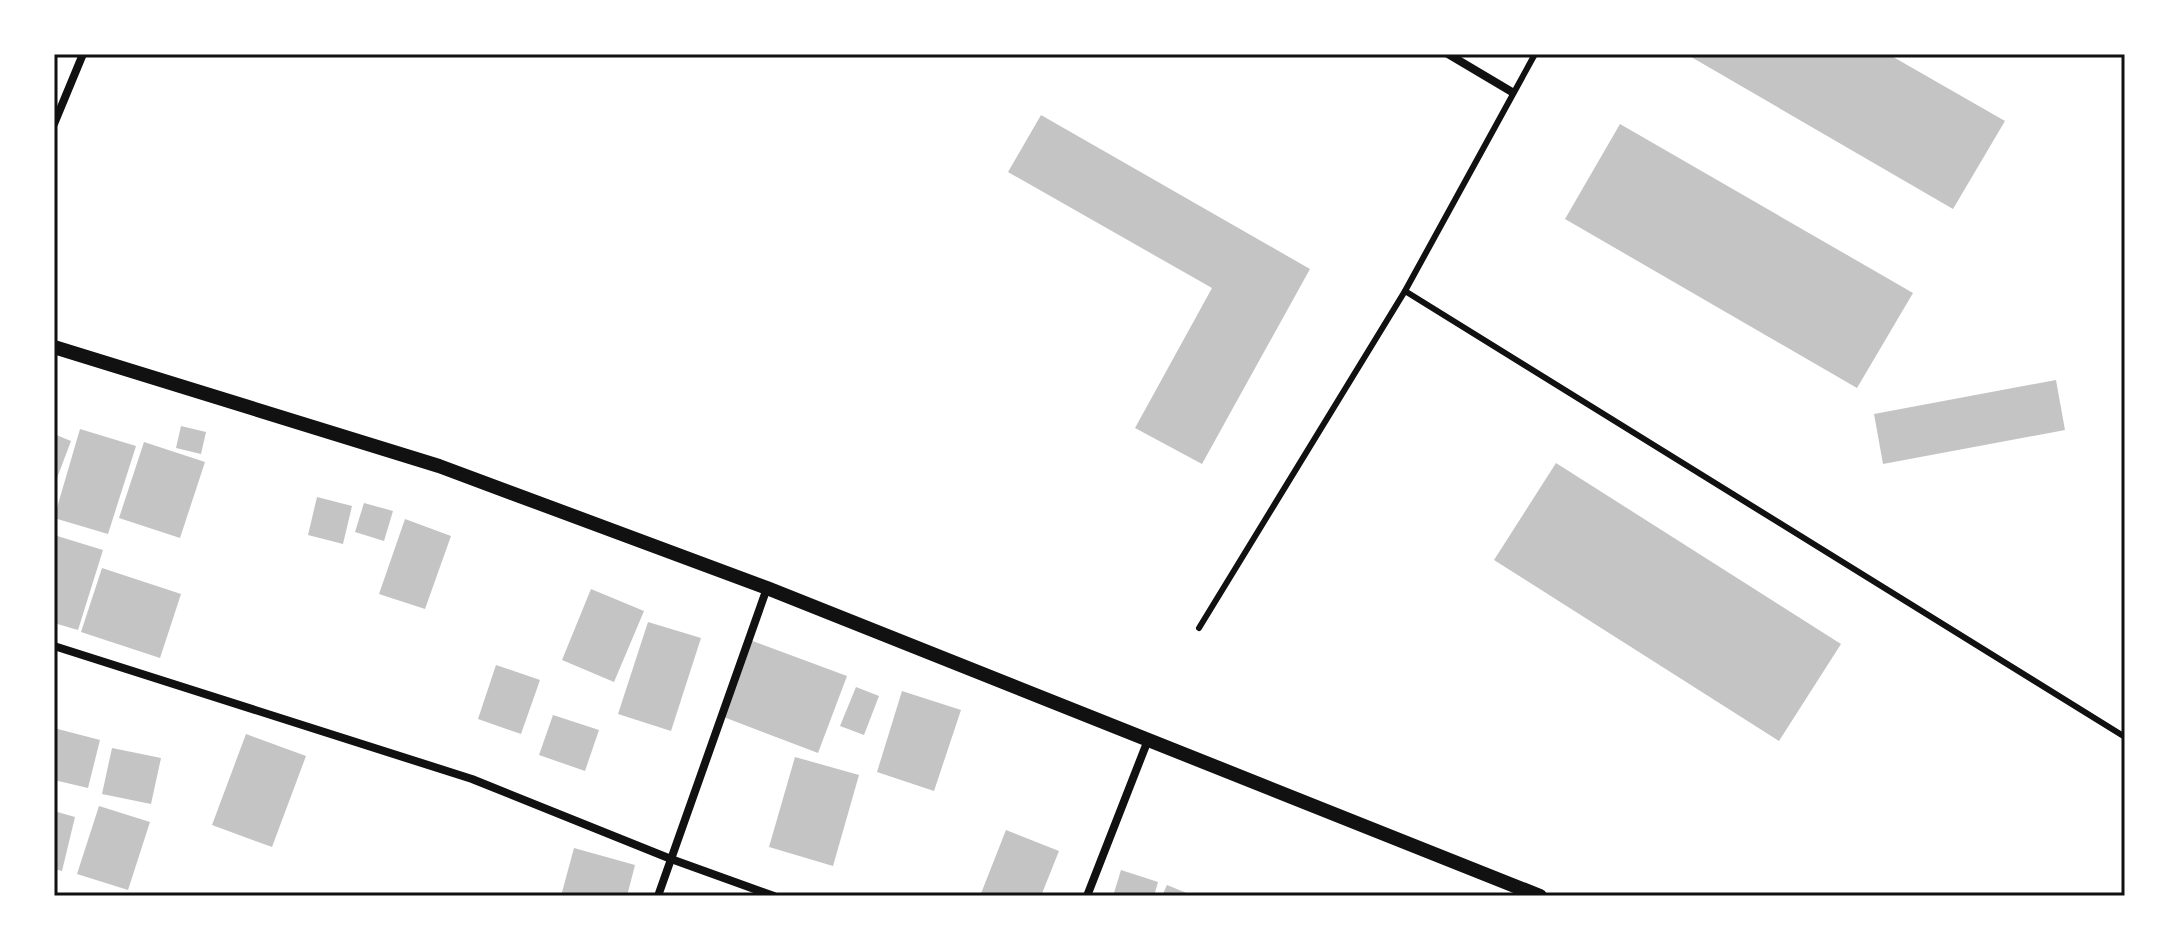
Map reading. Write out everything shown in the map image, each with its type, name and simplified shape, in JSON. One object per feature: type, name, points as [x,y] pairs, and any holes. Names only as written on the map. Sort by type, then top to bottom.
[{"type":"street","points":[[54,124],[83,54]]},
{"type":"street","points":[[1448,54],[1512,92]]},
{"type":"street","points":[[54,347],[439,466],[767,588],[1540,896]]},
{"type":"street","points":[[658,896],[767,588]]},
{"type":"street","points":[[54,646],[472,779],[671,859],[774,896]]},
{"type":"street","points":[[1087,896],[1148,740]]},
{"type":"lane","points":[[1199,628],[1405,291],[1535,54]]},
{"type":"lane","points":[[1405,291],[2125,737]]},
{"type":"building","points":[[1686,54],[1888,54],[2005,121],[1953,209]]},
{"type":"building","points":[[1041,115],[1310,269],[1202,464],[1135,428],[1212,288],[1008,172]]},
{"type":"building","points":[[1620,124],[1913,293],[1857,388],[1565,219]]},
{"type":"building","points":[[2056,380],[2065,430],[1883,464],[1874,414]]},
{"type":"building","points":[[181,426],[206,432],[201,454],[176,448]]},
{"type":"building","points":[[80,429],[136,446],[108,534],[54,518]]},
{"type":"building","points":[[54,434],[71,441],[54,486]]},
{"type":"building","points":[[144,442],[205,462],[180,538],[119,518]]},
{"type":"building","points":[[1556,463],[1841,644],[1779,741],[1494,560]]},
{"type":"building","points":[[317,497],[352,506],[343,544],[308,535]]},
{"type":"building","points":[[364,503],[393,511],[384,541],[355,532]]},
{"type":"building","points":[[405,519],[451,536],[425,609],[379,594]]},
{"type":"building","points":[[54,535],[103,550],[78,630],[54,623]]},
{"type":"building","points":[[102,568],[181,594],[160,658],[81,632]]},
{"type":"building","points":[[591,589],[644,611],[614,682],[562,660]]},
{"type":"building","points":[[648,622],[701,638],[671,731],[618,714]]},
{"type":"building","points":[[750,640],[847,676],[818,753],[721,716]]},
{"type":"building","points":[[496,665],[540,680],[521,734],[478,719]]},
{"type":"building","points":[[856,687],[879,696],[864,735],[840,726]]},
{"type":"building","points":[[902,691],[961,710],[934,791],[877,772]]},
{"type":"building","points":[[553,715],[599,730],[585,771],[539,755]]},
{"type":"building","points":[[54,728],[100,740],[88,788],[54,780]]},
{"type":"building","points":[[246,734],[306,756],[272,847],[212,825]]},
{"type":"building","points":[[112,748],[161,758],[151,804],[102,794]]},
{"type":"building","points":[[795,757],[859,775],[833,866],[769,847]]},
{"type":"building","points":[[99,806],[150,822],[128,890],[77,874]]},
{"type":"building","points":[[54,811],[75,817],[62,871],[54,869]]},
{"type":"building","points":[[1006,830],[1059,851],[1041,896],[980,896]]},
{"type":"building","points":[[574,848],[635,865],[627,896],[561,896]]},
{"type":"building","points":[[1121,870],[1158,882],[1154,896],[1113,896]]},
{"type":"building","points":[[1167,885],[1194,896],[1162,896]]}]
